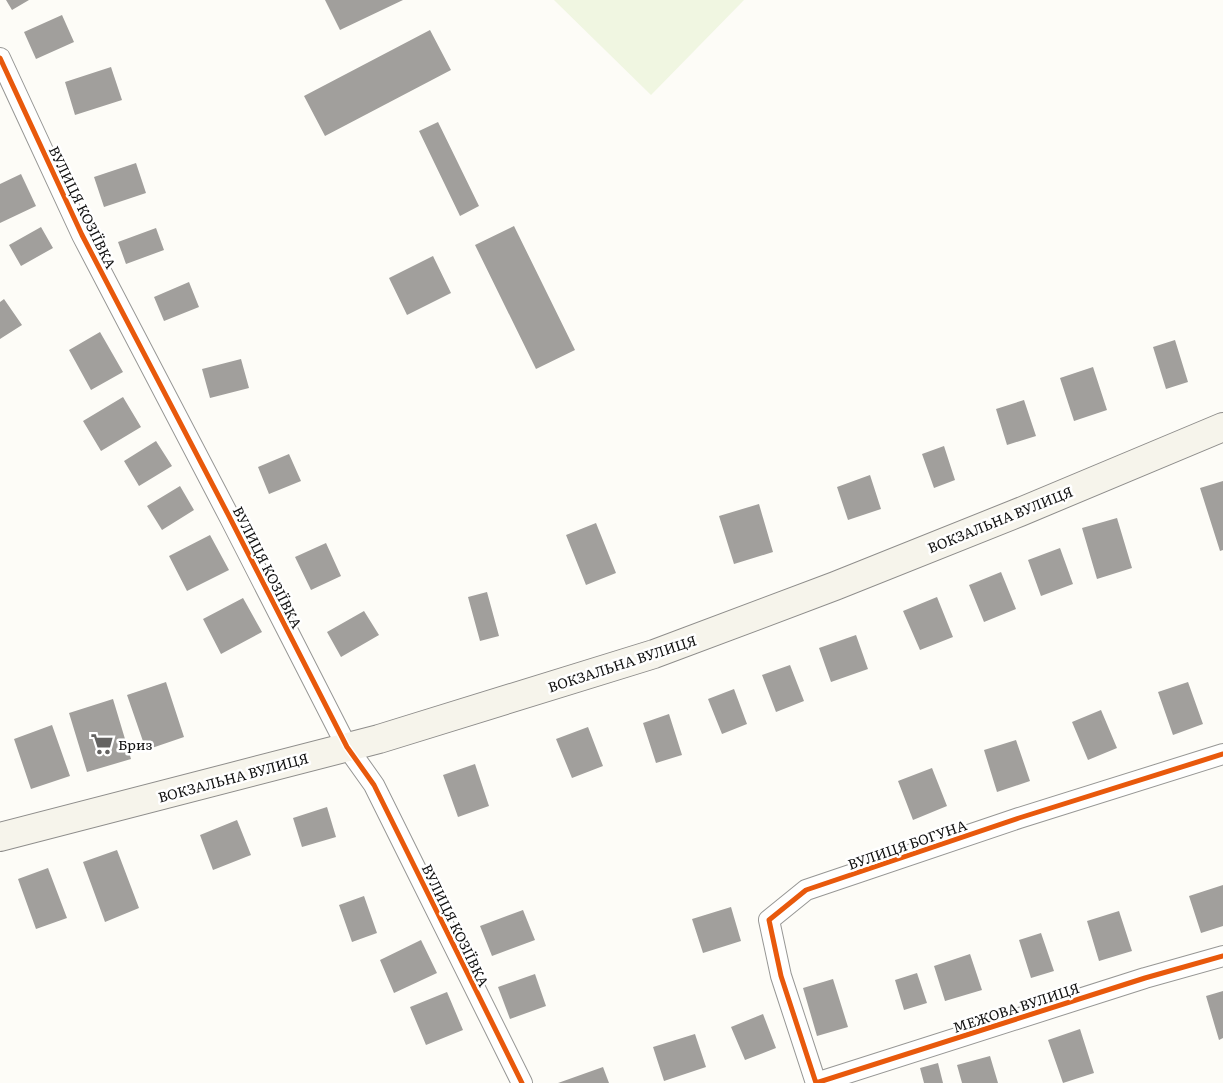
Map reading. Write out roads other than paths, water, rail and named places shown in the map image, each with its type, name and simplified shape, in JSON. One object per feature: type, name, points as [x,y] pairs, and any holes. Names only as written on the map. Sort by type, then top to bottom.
[{"type":"main road","name":"ВОКЗАЛЬНА ВУЛИЦЯ","points":[[0,837],[347,747],[654,654],[835,586],[1020,512],[1223,427]]},
{"type":"street","name":"ВУЛИЦЯ КОЗІЇВКА","points":[[0,58],[82,235],[232,520],[347,747],[374,785],[522,1083]]},
{"type":"street","name":"ВУЛИЦЯ БОГУНА","points":[[816,1083],[781,976],[769,920],[806,890],[1019,818],[1223,754]]},
{"type":"street","name":"МЕЖОВА ВУЛИЦЯ","points":[[816,1083],[1145,978],[1223,956]]},
{"type":"place","name":"Бриз","points":[[102,744]]}]
